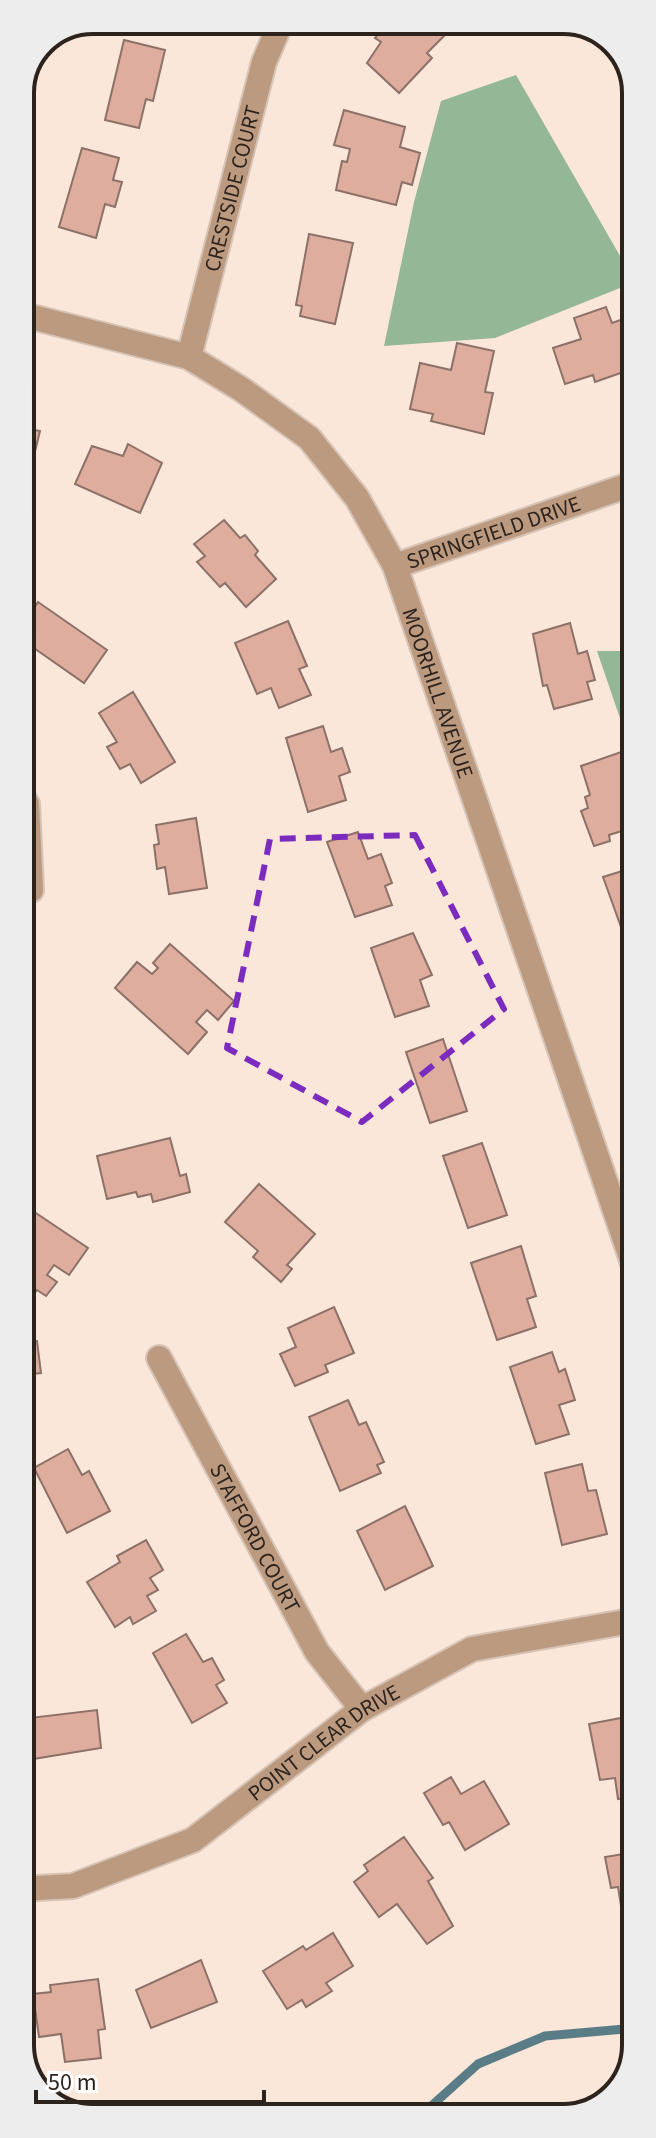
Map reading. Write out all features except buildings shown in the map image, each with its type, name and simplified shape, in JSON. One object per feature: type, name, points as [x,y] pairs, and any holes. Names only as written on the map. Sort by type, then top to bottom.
[{"type":"street","name":"CRESTSIDE COURT","points":[[189,357],[264,62],[276,34]]},
{"type":"street","name":"MOORHILL AVENUE","points":[[34,318],[189,357],[241,389],[309,438],[357,498],[395,566],[622,1231]]},
{"type":"street","name":"SPRINGFIELD DRIVE","points":[[395,566],[622,487]]},
{"type":"street","name":"STAFFORD COURT","points":[[159,1358],[317,1652],[362,1709]]},
{"type":"street","name":"POINT CLEAR DRIVE","points":[[34,1888],[73,1886],[193,1840],[362,1709],[472,1649],[622,1622]]},
{"type":"highlighted area","points":[[415,835],[504,1009],[362,1122],[227,1048],[270,839]]},
{"type":"green space","points":[[516,75],[622,259],[622,287],[495,338],[384,346],[414,202],[441,101]]},
{"type":"green space","points":[[597,651],[622,651],[622,724]]},
{"type":"waterway","points":[[433,2104],[478,2064],[545,2036],[622,2029]]}]
